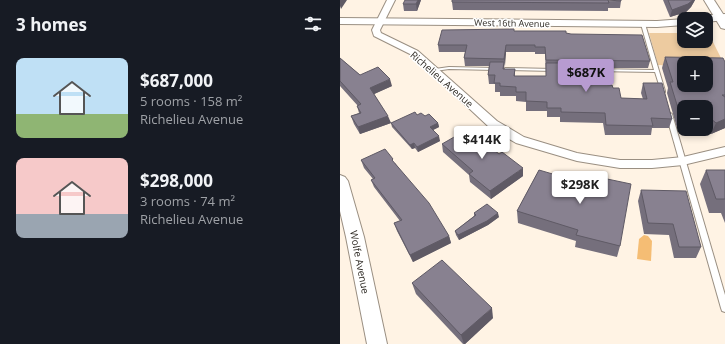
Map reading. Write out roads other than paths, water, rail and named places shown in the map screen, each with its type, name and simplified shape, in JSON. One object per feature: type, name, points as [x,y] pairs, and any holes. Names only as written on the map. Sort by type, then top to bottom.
[{"type":"main road","points":[[710,0],[723,20]]},
{"type":"street","points":[[380,21],[391,0]]},
{"type":"street","points":[[713,20],[723,20]]},
{"type":"street","name":"West 16th Avenue","points":[[340,21],[643,24],[677,22]]},
{"type":"street","name":"Richelieu Avenue","points":[[380,21],[376,30],[377,34],[415,53],[493,124],[520,140],[577,157],[620,164],[652,164],[683,161],[725,151]]},
{"type":"street","name":"Wolfe Avenue","points":[[340,181],[355,237],[377,344]]},
{"type":"lane","points":[[643,24],[665,100]]},
{"type":"lane","points":[[435,70],[448,68],[557,70]]},
{"type":"lane","points":[[588,70],[657,71]]},
{"type":"lane","points":[[667,107],[725,308]]}]
